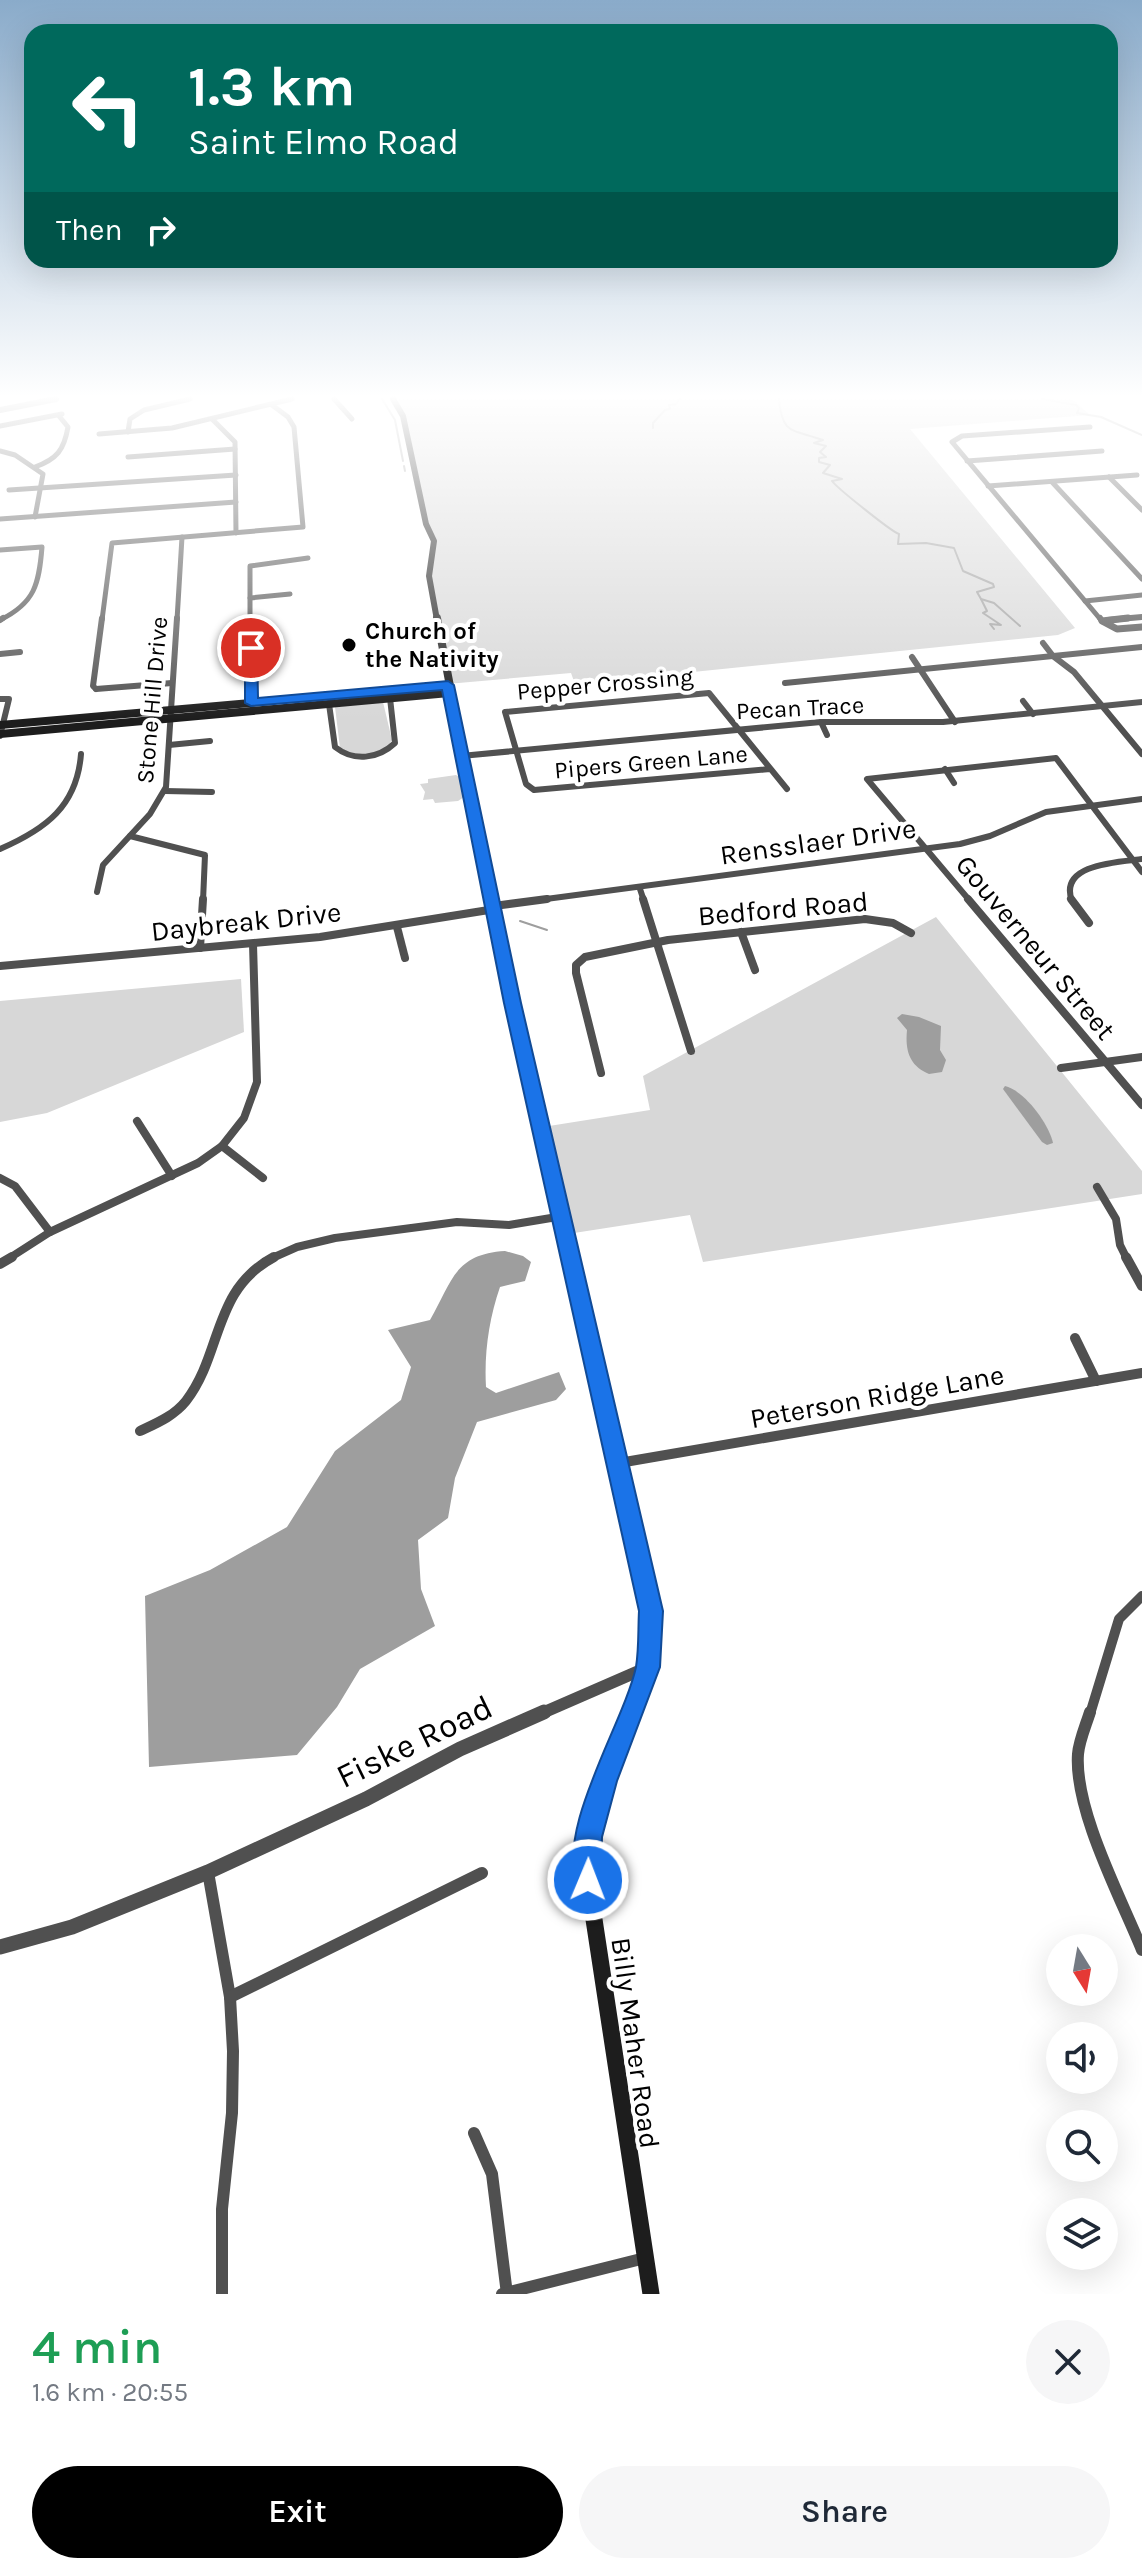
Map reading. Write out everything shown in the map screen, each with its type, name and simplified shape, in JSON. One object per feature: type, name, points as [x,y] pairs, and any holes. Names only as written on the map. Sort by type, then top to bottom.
[{"type":"main road","name":"Billy Maher Road","points":[[422,506],[434,541],[429,576],[448,689],[512,1003],[651,1611],[648,1667],[604,1781],[589,1837],[588,1880],[651,2294]]},
{"type":"main road","points":[[1,731],[251,703],[384,696],[448,689]]},
{"type":"main road","points":[[170,714],[329,704],[340,699]]},
{"type":"street","points":[[35,517],[37,506]]},
{"type":"street","points":[[0,519],[182,506]]},
{"type":"street","points":[[236,506],[236,533]]},
{"type":"street","points":[[172,683],[94,690],[112,543],[303,527],[301,506]]},
{"type":"street","points":[[1005,506],[1102,621],[1117,629],[1142,627]]},
{"type":"street","points":[[1074,506],[1142,579]]},
{"type":"street","name":"Stone Hill Drive","points":[[97,892],[103,865],[154,809],[165,791],[182,537]]},
{"type":"street","points":[[0,550],[42,547],[31,601],[22,610],[0,620]]},
{"type":"street","points":[[251,703],[251,565],[308,558]]},
{"type":"street","points":[[250,598],[290,594]]},
{"type":"street","points":[[1085,601],[1142,595]]},
{"type":"street","points":[[1102,621],[1142,617]]},
{"type":"street","points":[[1043,643],[1053,656],[1074,672],[1140,750]]},
{"type":"street","points":[[785,683],[1142,647]]},
{"type":"street","points":[[0,654],[20,652]]},
{"type":"street","points":[[912,657],[955,722]]},
{"type":"street","name":"Pepper Crossing","points":[[516,751],[505,712],[709,693],[739,729]]},
{"type":"street","points":[[329,704],[335,747],[347,755],[361,757],[385,752],[395,743],[384,696]]},
{"type":"street","points":[[0,699],[9,699],[1,731]]},
{"type":"street","points":[[1023,701],[1033,714]]},
{"type":"street","name":"Pecan Trace","points":[[461,756],[821,722],[955,722],[1142,702]]},
{"type":"street","points":[[821,722],[827,735]]},
{"type":"street","points":[[739,729],[787,789]]},
{"type":"street","points":[[169,745],[210,741]]},
{"type":"street","name":"Pipers Green Lane","points":[[516,751],[526,784],[534,790],[770,769]]},
{"type":"street","points":[[0,849],[33,833],[67,801],[77,785],[81,754]]},
{"type":"street","points":[[954,783],[945,769],[1056,758],[1138,860],[1142,872]]},
{"type":"street","name":"Gouverneur Street","points":[[945,769],[867,779],[1142,1105]]},
{"type":"street","points":[[165,791],[212,792]]},
{"type":"street","name":"Rensslaer Drive","points":[[494,908],[975,841],[1034,815],[1142,799]]},
{"type":"street","points":[[130,836],[205,855],[200,948]]},
{"type":"street","points":[[1089,923],[1069,901],[1069,883],[1093,866],[1138,860]]},
{"type":"street","points":[[640,889],[691,1051]]},
{"type":"street","name":"Daybreak Drive","points":[[0,966],[253,944],[397,927],[494,908]]},
{"type":"street","name":"Bedford Road","points":[[601,1073],[574,960],[657,942],[865,919],[893,923],[911,933]]},
{"type":"street","points":[[397,927],[405,958]]},
{"type":"street","points":[[741,932],[755,970]]},
{"type":"street","points":[[0,1264],[50,1232],[198,1163],[222,1146],[244,1118],[257,1082],[253,944]]},
{"type":"street","points":[[1061,1068],[1142,1057]]},
{"type":"street","points":[[137,1121],[172,1176]]},
{"type":"street","points":[[222,1146],[263,1178]]},
{"type":"street","points":[[0,1178],[15,1186],[50,1232]]},
{"type":"street","points":[[1097,1187],[1116,1219],[1120,1245],[1142,1286]]},
{"type":"street","points":[[140,1431],[157,1427],[181,1410],[201,1378],[212,1336],[230,1294],[264,1262],[312,1243],[470,1221],[505,1226],[563,1216]]},
{"type":"street","points":[[1075,1338],[1096,1381]]},
{"type":"street","name":"Peterson Ridge Lane","points":[[619,1463],[1142,1373]]},
{"type":"street","points":[[1142,1596],[1119,1619],[1077,1763],[1091,1818],[1142,1950]]},
{"type":"street","name":"Fiske Road","points":[[0,1947],[72,1927],[208,1872],[366,1799],[460,1749],[648,1667]]},
{"type":"street","points":[[208,1872],[230,1997],[234,2092],[222,2209],[222,2294]]},
{"type":"street","points":[[230,1997],[482,1873]]},
{"type":"street","points":[[474,2133],[492,2174],[505,2294],[645,2258]]},
{"type":"shaded area","points":[[421,506],[974,506],[1075,628],[1058,635],[575,684],[571,673],[447,684],[429,573],[434,543]]},
{"type":"shaded area","points":[[383,702],[392,740],[387,746],[368,754],[340,748],[335,707]]},
{"type":"shaded area","points":[[456,775],[463,779],[467,795],[458,801],[435,803],[433,799],[423,800],[425,792],[420,784],[428,783],[428,779]]},
{"type":"shaded area","points":[[936,917],[1142,1171],[1142,1194],[703,1262],[690,1215],[574,1233],[549,1126],[650,1110],[643,1076]]},
{"type":"shaded area","points":[[241,979],[244,1032],[47,1113],[0,1122],[0,1001]]},
{"type":"shaded area","points":[[902,1014],[941,1026],[940,1050],[946,1060],[942,1072],[929,1074],[913,1062],[908,1051],[907,1030],[897,1018]]},
{"type":"shaded area","points":[[1005,1086],[1020,1094],[1035,1109],[1053,1143],[1047,1145],[1042,1142],[1003,1089]]},
{"type":"shaded area","points":[[505,1251],[523,1256],[531,1262],[525,1281],[500,1287],[488,1336],[486,1387],[496,1393],[559,1372],[566,1389],[556,1400],[477,1422],[455,1478],[448,1518],[418,1540],[421,1589],[435,1626],[360,1669],[337,1707],[297,1755],[149,1767],[145,1596],[210,1570],[287,1527],[335,1451],[401,1400],[411,1367],[388,1330],[430,1320],[450,1282],[465,1264],[488,1253]]},
{"type":"waterway","points":[[861,506],[899,534],[898,544],[926,543],[954,548],[963,571],[993,584],[994,587],[977,592],[981,599]]},
{"type":"waterway","points":[[981,599],[994,603],[1020,626]]},
{"type":"waterway","points":[[981,599],[987,611],[983,613],[1001,625],[990,624],[994,629]]},
{"type":"waterway","points":[[520,921],[547,930]]},
{"type":"place","name":"Church of the Nativity","points":[[349,645]]},
{"type":"route","points":[[251,648],[251,703],[448,685],[512,1003],[651,1611],[648,1667],[604,1781],[589,1837],[588,1880]]}]
